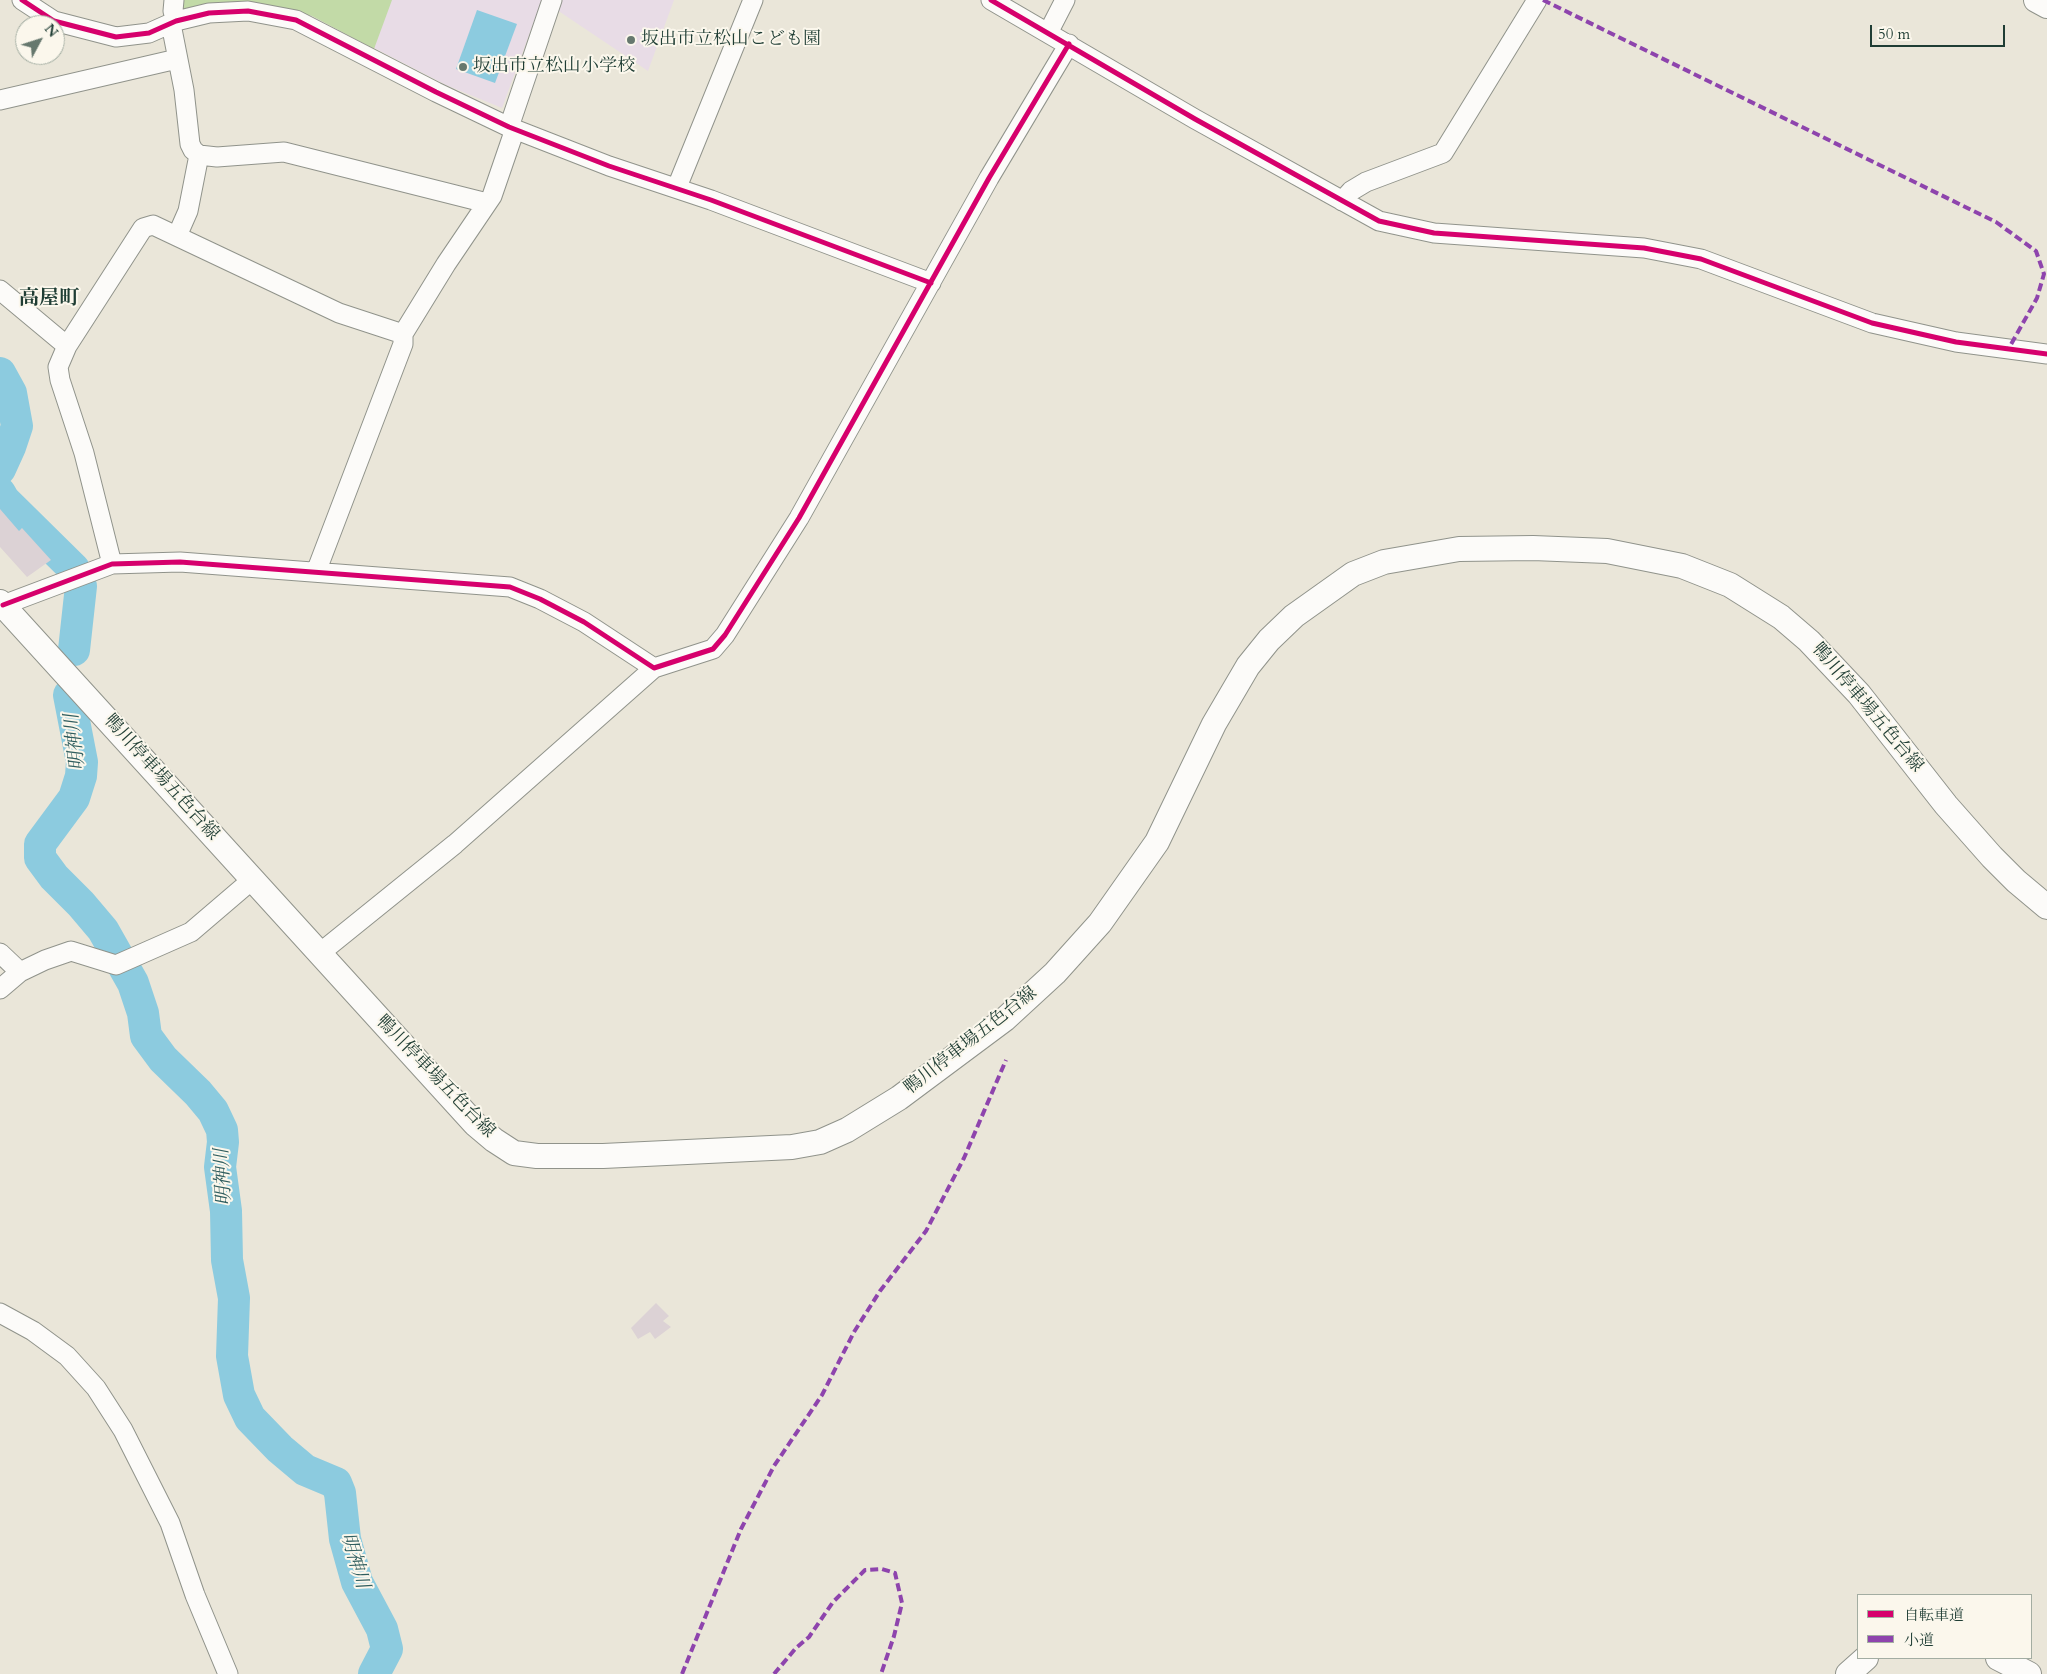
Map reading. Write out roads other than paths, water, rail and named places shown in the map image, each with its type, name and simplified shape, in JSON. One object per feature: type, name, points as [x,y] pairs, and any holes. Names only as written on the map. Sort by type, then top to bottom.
[{"type":"main road","points":[[2036,0],[2047,6]]},
{"type":"main road","name":"鴨川停車場五色台線","points":[[1,603],[475,1124],[494,1140],[514,1153],[537,1156],[603,1156],[792,1147],[820,1142],[847,1130],[899,1098],[1005,1019],[1055,973],[1100,923],[1157,842],[1214,724],[1248,666],[1269,640],[1294,616],[1353,574],[1384,562],[1459,549],[1532,548],[1607,551],[1682,566],[1730,585],[1781,617],[1809,641],[1859,694],[1946,805],[1992,857],[2016,881],[2047,907]]},
{"type":"main road","points":[[1848,1674],[1865,1659]]},
{"type":"main road","points":[[2000,1659],[2029,1674]]},
{"type":"street","points":[[22,0],[54,21],[116,37],[148,34],[174,22],[209,13],[248,12],[296,20],[436,92],[512,128],[610,166],[677,187],[931,283]]},
{"type":"street","points":[[174,0],[173,11],[178,59],[184,90],[190,144],[193,150],[200,155],[217,157],[284,152],[487,203]]},
{"type":"street","points":[[316,572],[403,344],[403,334],[446,264],[492,196],[552,0]]},
{"type":"street","points":[[677,187],[753,0]]},
{"type":"street","points":[[991,0],[1195,119],[1379,221],[1434,233],[1644,248],[1701,259],[1872,323],[1956,342],[2047,354]]},
{"type":"street","points":[[1048,33],[1065,0]]},
{"type":"street","points":[[1342,201],[1351,191],[1366,182],[1443,153],[1537,0]]},
{"type":"street","points":[[320,953],[456,844],[654,668],[713,649],[725,635],[799,518],[989,178],[1069,44]]},
{"type":"street","points":[[0,100],[178,59]]},
{"type":"street","points":[[177,236],[188,211],[200,155]]},
{"type":"street","points":[[112,564],[84,452],[60,380],[58,367],[67,346],[143,228],[153,225],[339,313],[403,334]]},
{"type":"street","points":[[0,290],[67,346]]},
{"type":"street","points":[[1,603],[112,564],[180,562],[510,587],[540,599],[584,622],[654,668]]},
{"type":"street","points":[[0,989],[20,972],[45,960],[71,951],[124,962],[191,932],[252,879]]},
{"type":"street","points":[[0,953],[20,972]]},
{"type":"street","points":[[0,1313],[33,1331],[67,1356],[96,1388],[123,1430],[170,1523],[195,1595],[228,1674]]},
{"type":"water","points":[[477,10],[517,24],[495,83],[456,69]]},
{"type":"waterway","name":"明神川","points":[[0,373],[11,393],[17,426],[0,469]]},
{"type":"waterway","name":"明神川","points":[[0,493],[4,500],[74,569],[81,586],[74,650]]},
{"type":"waterway","name":"明神川","points":[[69,695],[82,762],[81,776],[74,798],[40,844],[40,858],[54,877],[103,930],[133,983],[143,1013],[146,1036],[163,1059],[198,1093],[213,1111],[222,1130],[223,1142],[220,1167],[226,1211],[227,1260],[234,1298],[232,1356],[239,1395],[250,1418],[280,1449],[305,1470],[336,1483],[340,1493],[345,1539],[357,1582],[382,1629],[387,1649],[374,1674]]},
{"type":"place","name":"坂出市立松山こども園","points":[[631,40]]},
{"type":"place","name":"坂出市立松山小学校","points":[[463,67]]},
{"type":"district","name":"高屋町","points":[[49,299]]}]
